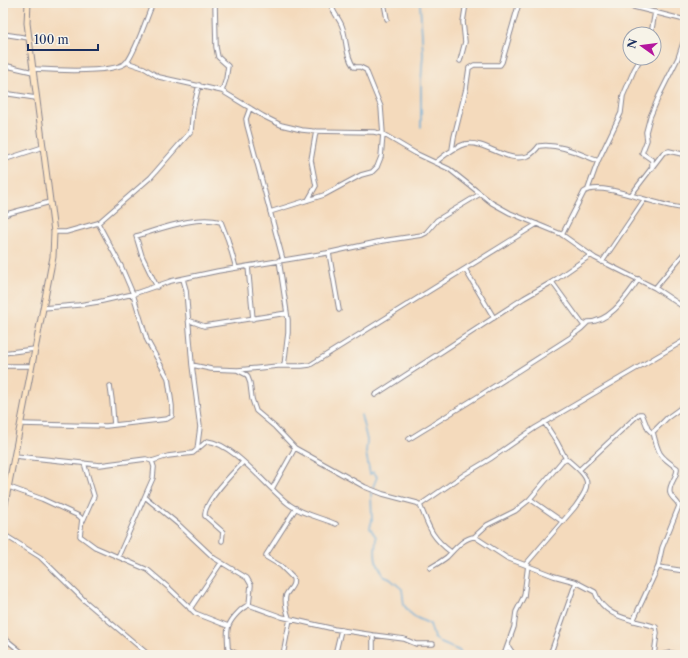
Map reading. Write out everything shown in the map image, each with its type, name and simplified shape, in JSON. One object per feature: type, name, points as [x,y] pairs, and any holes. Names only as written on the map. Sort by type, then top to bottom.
[{"type":"main road","points":[[3,514],[53,256],[54,232],[27,23],[27,3]]},
{"type":"street","points":[[3,65],[33,70],[91,71],[123,65],[131,56],[153,3]]},
{"type":"street","points":[[215,3],[216,47],[218,57],[228,66],[226,79],[222,90]]},
{"type":"street","points":[[270,212],[324,195],[361,175],[372,172],[377,167],[381,157],[383,134],[382,112],[379,98],[366,70],[360,67],[354,67],[350,62],[343,28],[330,3]]},
{"type":"street","points":[[384,3],[387,19]]},
{"type":"street","points":[[460,61],[465,42],[463,22],[466,3]]},
{"type":"street","points":[[452,150],[466,89],[469,68],[474,65],[500,64],[502,62],[519,3]]},
{"type":"street","points":[[618,3],[685,20]]},
{"type":"street","points":[[652,26],[655,12]]},
{"type":"street","points":[[3,34],[29,38]]},
{"type":"street","points":[[652,168],[652,160],[642,153],[647,140],[646,132],[659,96],[678,58],[685,38]]},
{"type":"street","points":[[126,62],[144,68],[158,77],[222,90],[273,122],[281,125],[302,130],[374,132],[383,134],[415,153],[449,169],[492,203],[510,213],[562,235],[602,262],[639,279],[685,308]]},
{"type":"street","points":[[588,190],[598,161],[621,113],[623,96],[636,66]]},
{"type":"street","points":[[54,232],[66,232],[98,223],[151,177],[189,134],[199,85]]},
{"type":"street","points":[[3,93],[36,98]]},
{"type":"street","points":[[250,108],[246,119],[247,125],[281,260],[288,333],[284,366]]},
{"type":"street","points":[[308,200],[316,186],[311,160],[316,131]]},
{"type":"street","points":[[436,162],[452,150],[464,144],[473,143],[521,158],[529,156],[539,146],[542,146],[561,148],[577,152],[598,161]]},
{"type":"street","points":[[3,160],[43,147]]},
{"type":"street","points":[[631,195],[665,152],[682,154],[685,152]]},
{"type":"street","points":[[562,235],[584,192],[593,188],[610,190],[644,200],[685,208]]},
{"type":"street","points":[[43,308],[79,305],[133,294],[183,279],[236,268],[422,235],[426,233],[437,220],[480,194]]},
{"type":"street","points":[[602,262],[644,200]]},
{"type":"street","points":[[3,215],[50,202]]},
{"type":"street","points":[[157,287],[142,256],[136,236],[166,227],[191,221],[213,220],[221,222],[236,268]]},
{"type":"street","points":[[21,424],[114,425],[167,419],[171,417],[173,413],[168,378],[147,340],[133,294],[121,266],[98,223]]},
{"type":"street","points":[[192,364],[211,369],[237,370],[310,365],[537,224]]},
{"type":"street","points":[[329,252],[339,310]]},
{"type":"street","points":[[655,288],[685,252]]},
{"type":"street","points":[[375,395],[524,298],[552,282],[591,255]]},
{"type":"street","points":[[248,266],[253,319]]},
{"type":"street","points":[[465,269],[494,318]]},
{"type":"street","points":[[183,279],[186,290],[192,364],[200,427],[196,451]]},
{"type":"street","points":[[409,439],[571,337],[574,333],[581,330],[588,322],[594,321],[611,312],[625,298],[639,279]]},
{"type":"street","points":[[552,282],[584,326]]},
{"type":"street","points":[[188,320],[204,326],[287,313]]},
{"type":"street","points":[[420,505],[544,422],[685,340]]},
{"type":"street","points":[[3,353],[35,349]]},
{"type":"street","points":[[3,366],[32,366]]},
{"type":"street","points":[[237,370],[247,375],[256,410],[275,426],[295,448],[365,487],[383,494],[417,503],[420,505],[433,535],[439,543],[451,552]]},
{"type":"street","points":[[110,386],[114,425]]},
{"type":"street","points":[[653,432],[667,418],[685,405]]},
{"type":"street","points":[[579,470],[639,414],[642,414],[648,429],[653,432],[658,452],[663,458],[677,468],[678,472],[671,485],[670,492],[672,497],[679,503],[679,506],[662,548],[658,567],[633,620]]},
{"type":"street","points":[[504,655],[514,627],[516,612],[524,596],[527,565],[582,498],[588,482],[586,477],[566,459],[544,422]]},
{"type":"street","points":[[15,456],[100,465],[146,459],[152,461],[168,456],[190,454],[206,442],[212,442],[224,446],[272,489],[296,508],[336,524]]},
{"type":"street","points":[[272,489],[295,448]]},
{"type":"street","points":[[430,568],[445,558],[457,546],[474,537],[487,525],[515,511],[530,499],[563,460],[566,459]]},
{"type":"street","points":[[118,557],[155,473],[152,461]]},
{"type":"street","points":[[222,541],[222,532],[205,516],[206,508],[226,480],[243,462]]},
{"type":"street","points":[[81,524],[94,496],[84,463]]},
{"type":"street","points":[[9,487],[42,499],[81,518],[80,536],[95,547],[148,570],[190,609],[201,616],[228,626]]},
{"type":"street","points":[[145,497],[178,524],[221,563],[250,581],[249,604]]},
{"type":"street","points":[[530,499],[563,522]]},
{"type":"street","points":[[283,655],[290,619],[286,598],[287,594],[293,587],[293,578],[281,566],[266,557],[266,555],[296,508]]},
{"type":"street","points":[[3,534],[40,557],[85,601],[149,655]]},
{"type":"street","points":[[474,537],[484,542],[502,555],[554,576],[576,582],[595,592],[599,603],[615,614],[654,626],[657,629],[654,655]]},
{"type":"street","points":[[190,609],[221,563]]},
{"type":"street","points":[[658,567],[685,571]]},
{"type":"street","points":[[550,655],[576,582]]},
{"type":"street","points":[[249,604],[290,619],[373,636],[404,639],[417,644],[433,644]]},
{"type":"street","points":[[240,655],[229,650],[228,648],[228,626],[238,613],[249,604]]},
{"type":"street","points":[[335,655],[341,630]]},
{"type":"street","points":[[373,636],[373,655]]},
{"type":"street","points":[[3,637],[25,655]]},
{"type":"street","points":[[508,646],[514,655]]},
{"type":"street","points":[[661,655],[685,655]]},
{"type":"waterway","points":[[420,3],[423,54],[421,83],[421,127]]},
{"type":"waterway","points":[[361,415],[367,440],[366,453],[370,474],[374,472],[377,477],[373,487]]},
{"type":"waterway","points":[[371,492],[372,520],[370,528],[376,537],[375,558],[383,576],[390,579],[402,589],[404,605],[415,617],[430,624],[434,638],[441,643],[460,651],[461,655]]}]
